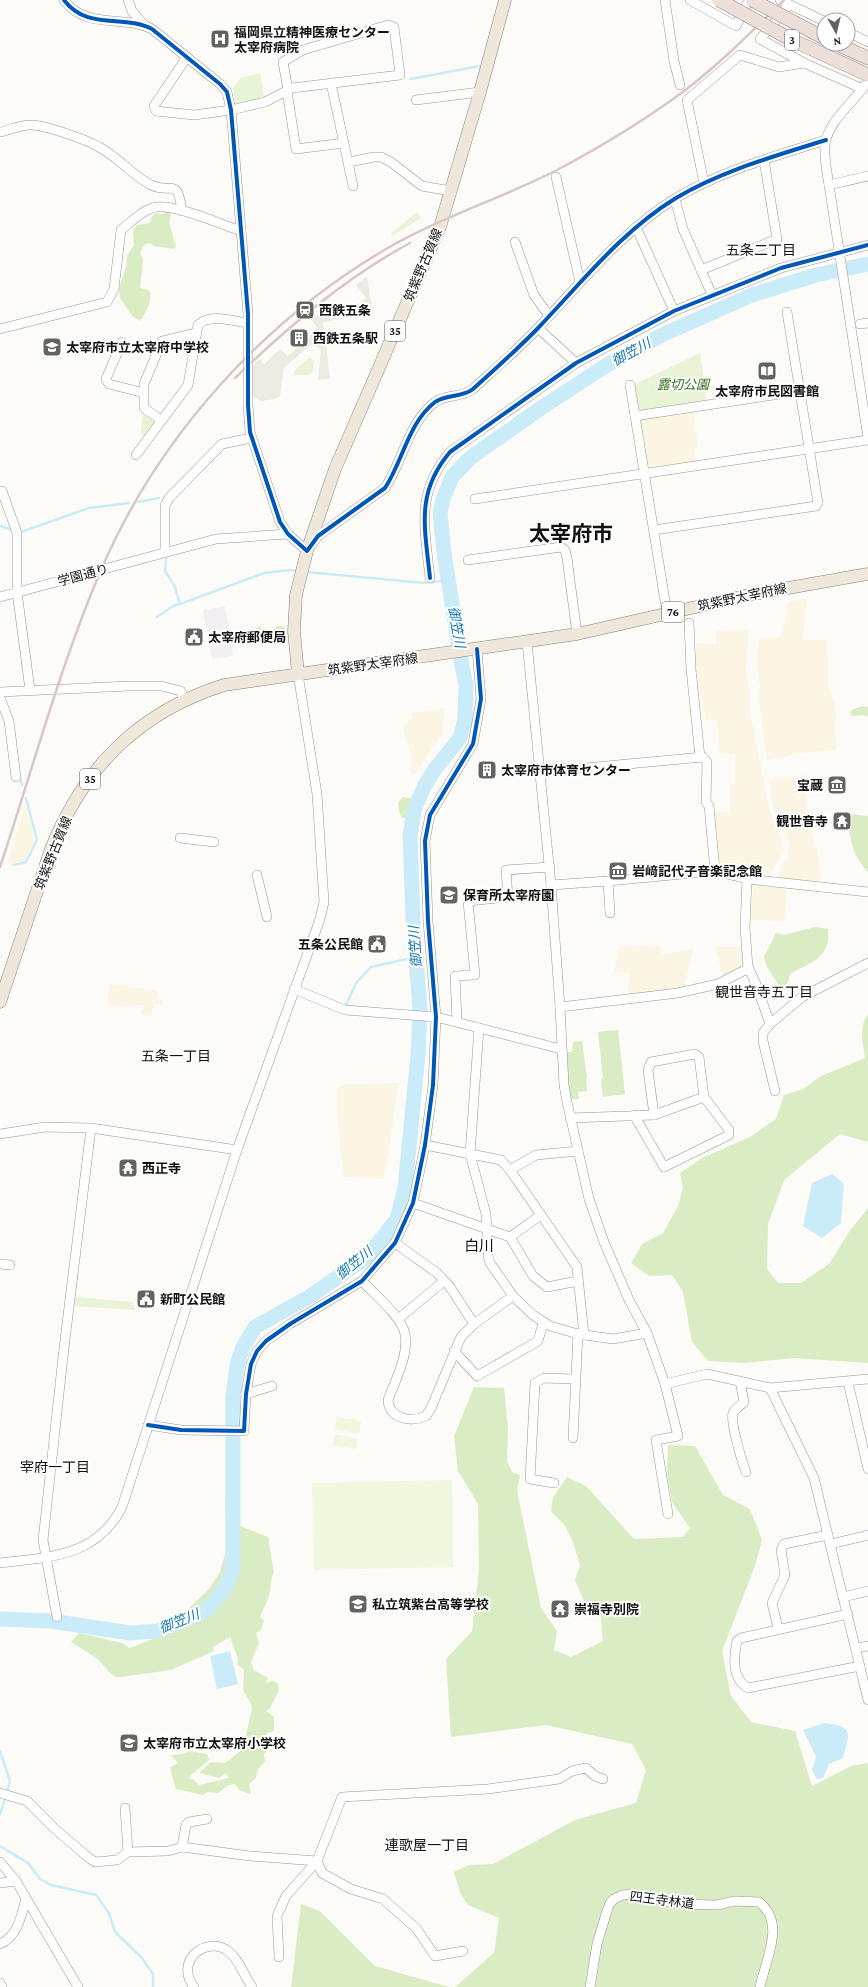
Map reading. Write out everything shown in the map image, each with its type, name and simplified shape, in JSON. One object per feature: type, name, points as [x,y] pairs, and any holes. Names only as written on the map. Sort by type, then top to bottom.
[{"type":"highway","name":"3","points":[[719,0],[790,39],[868,75]]},
{"type":"highway","name":"3","points":[[751,0],[816,34]]},
{"type":"highway","points":[[855,52],[868,58]]},
{"type":"main road","name":"筑紫野古賀線","points":[[0,1002],[51,849],[60,828],[81,790],[114,749],[150,720],[184,700],[224,685],[298,674],[294,631],[296,595],[307,551],[335,469],[436,238],[480,92],[505,0]]},
{"type":"main road","name":"筑紫野太宰府線","points":[[298,674],[448,654],[577,634],[756,594],[868,574]]},
{"type":"street","points":[[64,0],[72,9],[93,19],[144,25],[152,29],[224,88],[231,110],[242,231],[248,323],[248,405],[251,438],[280,522],[288,534],[307,551],[318,536],[385,488],[392,478],[418,420],[426,410],[440,399],[464,394],[473,390],[538,328],[580,282],[636,227],[675,199],[704,183],[764,160],[826,140]]},
{"type":"street","points":[[128,0],[132,10],[144,25]]},
{"type":"street","points":[[665,0],[674,61],[680,85]]},
{"type":"street","points":[[690,0],[736,26],[751,0]]},
{"type":"street","points":[[780,0],[816,17]]},
{"type":"street","points":[[789,5],[760,39],[864,93]]},
{"type":"street","points":[[187,57],[154,106],[156,110],[194,116],[231,110],[265,102],[288,91],[292,88],[400,75],[394,28],[388,25],[303,50],[283,62],[288,91],[296,149],[344,143]]},
{"type":"street","points":[[856,36],[868,42]]},
{"type":"street","points":[[704,183],[687,100],[740,55],[780,67],[804,63]]},
{"type":"street","points":[[475,499],[868,439],[825,152],[826,140],[835,122],[864,93],[868,80]]},
{"type":"street","points":[[331,83],[353,186]]},
{"type":"street","points":[[416,100],[480,92]]},
{"type":"street","points":[[0,132],[30,125],[43,127],[99,147],[152,185],[172,188],[177,191],[180,195],[182,211]]},
{"type":"street","points":[[349,162],[381,157],[391,162],[422,186],[451,191]]},
{"type":"street","points":[[701,270],[777,239],[764,160]]},
{"type":"street","points":[[829,185],[868,176]]},
{"type":"street","points":[[556,177],[580,282]]},
{"type":"street","points":[[675,199],[683,230],[712,295]]},
{"type":"street","points":[[0,329],[107,302],[114,289],[122,230],[140,214],[152,208],[166,206],[242,231]]},
{"type":"street","points":[[636,227],[674,311]]},
{"type":"street","points":[[515,242],[534,294],[549,316]]},
{"type":"street","points":[[430,578],[424,527],[425,510],[430,481],[438,465],[450,452],[576,363],[674,311],[781,268],[868,245]]},
{"type":"street","points":[[654,530],[813,508],[818,503],[787,312]]},
{"type":"street","points":[[136,455],[188,385],[195,333],[202,320],[209,318],[248,323]]},
{"type":"street","points":[[538,328],[576,363]]},
{"type":"street","points":[[161,420],[144,408],[144,384],[162,341],[195,333]]},
{"type":"street","points":[[122,342],[106,379],[109,384],[144,393]]},
{"type":"street","points":[[630,385],[666,613]]},
{"type":"street","points":[[635,416],[799,391]]},
{"type":"street","points":[[165,552],[165,506],[169,498],[222,444],[251,438]]},
{"type":"street","points":[[2,491],[17,533],[17,592],[30,690]]},
{"type":"street","name":"学園通り","points":[[0,597],[216,539],[288,534]]},
{"type":"street","points":[[468,560],[561,548],[565,550],[577,634]]},
{"type":"street","points":[[689,623],[691,669],[700,757]]},
{"type":"street","points":[[527,642],[552,885],[564,1085],[570,1118],[590,1200],[604,1242],[629,1300],[647,1333],[665,1384],[678,1436],[656,1440],[668,1514]]},
{"type":"street","points":[[148,1426],[181,1430],[244,1431],[246,1394],[251,1364],[257,1351],[266,1341],[290,1324],[362,1281],[394,1243],[413,1203],[425,1145],[433,1085],[434,1016],[425,840],[430,815],[473,744],[481,699],[476,649]]},
{"type":"street","points":[[0,1563],[46,1558],[77,1550],[88,1544],[103,1532],[117,1517],[122,1507],[237,1150],[273,1054],[294,989],[320,919],[324,902],[317,794],[298,674]]},
{"type":"street","points":[[0,692],[161,686],[181,692],[184,700]]},
{"type":"street","points":[[0,698],[9,721],[16,777]]},
{"type":"street","points":[[539,769],[585,768],[704,757],[707,762],[706,802],[709,806],[715,871]]},
{"type":"street","points":[[180,838],[214,842]]},
{"type":"street","points":[[458,1021],[455,976],[475,975],[468,901],[508,897],[506,870],[550,867]]},
{"type":"street","points":[[552,885],[608,882],[715,871],[747,878],[868,892]]},
{"type":"street","points":[[257,875],[267,917]]},
{"type":"street","points":[[747,878],[745,928],[748,967],[756,984],[770,1024]]},
{"type":"street","points":[[608,882],[610,913]]},
{"type":"street","points":[[774,1091],[762,1037],[770,1024],[802,997],[868,963]]},
{"type":"street","points":[[560,1007],[678,993],[724,982],[748,967]]},
{"type":"street","points":[[294,989],[345,1010],[434,1016],[561,1049]]},
{"type":"street","points":[[479,1028],[470,1154],[483,1202],[490,1263],[513,1296],[543,1323],[581,1334],[619,1339],[647,1333]]},
{"type":"street","points":[[634,1115],[664,1167],[729,1135],[730,1130],[704,1098],[699,1057],[694,1054],[651,1062],[648,1070],[654,1115]]},
{"type":"street","points":[[570,1118],[654,1115],[704,1098]]},
{"type":"street","points":[[0,1134],[45,1127],[91,1128],[237,1150]]},
{"type":"street","points":[[57,1617],[43,1540],[64,1348],[91,1128]]},
{"type":"street","points":[[425,1145],[501,1160],[510,1170],[574,1261],[577,1267],[581,1334],[575,1379],[573,1438]]},
{"type":"street","points":[[510,1170],[536,1155],[578,1151]]},
{"type":"street","points":[[413,1203],[486,1230],[510,1237],[533,1276],[547,1287],[578,1281]]},
{"type":"street","points":[[510,1237],[541,1215]]},
{"type":"street","points":[[394,1243],[437,1273],[444,1280],[474,1324]]},
{"type":"street","points":[[0,1264],[10,1264]]},
{"type":"street","points":[[398,1319],[444,1280]]},
{"type":"street","points":[[362,1281],[398,1319],[405,1334],[403,1356],[388,1400],[388,1406],[393,1413],[401,1418],[412,1420],[426,1416],[461,1337],[474,1324],[513,1296]]},
{"type":"street","points":[[454,1351],[477,1376],[538,1341],[543,1323]]},
{"type":"street","points":[[665,1384],[707,1374],[770,1388],[868,1379]]},
{"type":"street","points":[[554,1484],[530,1479],[536,1383],[544,1378],[575,1379]]},
{"type":"street","points":[[740,1381],[744,1402],[735,1411],[733,1418],[740,1458],[746,1472]]},
{"type":"street","points":[[848,1382],[868,1469]]},
{"type":"street","points":[[246,1394],[272,1386]]},
{"type":"street","points":[[770,1388],[814,1478],[868,1700]]},
{"type":"street","points":[[778,1628],[772,1603],[785,1575],[781,1550],[784,1544],[828,1535]]},
{"type":"street","points":[[831,1544],[868,1535]]},
{"type":"street","points":[[843,1597],[868,1591]]},
{"type":"street","points":[[848,1614],[778,1628],[741,1638],[737,1641],[734,1667],[737,1675],[748,1688],[860,1666]]},
{"type":"street","points":[[856,1648],[868,1646]]},
{"type":"street","points":[[279,1957],[276,1916],[286,1896],[316,1861],[342,1797],[488,1789],[559,1779],[572,1771],[586,1768],[595,1776],[603,1779]]},
{"type":"street","points":[[4,1794],[27,1801],[55,1829],[95,1862],[117,1860],[128,1852],[168,1851],[182,1847],[250,1856],[316,1861]]},
{"type":"street","points":[[125,1808],[128,1852]]},
{"type":"street","points":[[182,1847],[186,1825],[189,1822],[207,1819]]},
{"type":"street","points":[[316,1861],[322,1873],[351,1889],[384,1899],[416,1928],[435,1956],[462,1950]]},
{"type":"street","points":[[0,1862],[16,1881],[78,1987]]},
{"type":"street","points":[[0,1883],[16,1881]]},
{"type":"street","name":"四王寺林道","points":[[590,1987],[597,1944],[610,1903],[622,1895],[634,1894],[680,1904],[716,1905],[748,1900],[758,1902],[770,1913],[774,1928],[760,1987]]},
{"type":"street","points":[[0,1944],[6,1941],[18,1926],[26,1899]]},
{"type":"street","points":[[194,1987],[187,1975],[187,1964],[193,1954],[212,1946],[221,1947],[230,1952],[252,1987]]},
{"type":"street","points":[[0,1983],[2,1987]]},
{"type":"shaded area","points":[[367,276],[373,314],[323,322],[330,379],[318,380],[321,350],[318,347],[309,346],[284,368],[280,396],[275,399],[261,401],[254,397],[251,394],[252,366],[260,359],[264,364],[280,349],[288,356],[318,328],[311,320],[328,306],[334,314],[338,311],[342,316],[366,298],[356,285]]},
{"type":"shaded area","points":[[693,412],[698,447],[694,448],[696,461],[650,467],[647,465],[641,420]]},
{"type":"shaded area","points":[[807,599],[802,640],[826,640],[829,688],[835,704],[836,750],[801,753],[767,760],[759,702],[760,686],[756,663],[759,638],[782,637],[788,602]]},
{"type":"shaded area","points":[[225,606],[233,656],[212,659],[203,610]]},
{"type":"shaded area","points":[[748,629],[746,671],[750,692],[750,711],[769,809],[783,844],[784,852],[769,875],[733,873],[719,868],[714,812],[730,811],[730,785],[735,784],[735,753],[720,754],[717,720],[706,720],[695,665],[696,643],[716,644],[716,631]]},
{"type":"shaded area","points":[[445,708],[442,734],[414,775],[411,774],[410,751],[403,729],[412,718],[412,713]]},
{"type":"shaded area","points":[[804,775],[811,832],[818,851],[821,883],[776,878],[788,857],[789,841],[773,810],[770,779]]},
{"type":"shaded area","points":[[26,803],[35,842],[25,861],[7,864]]},
{"type":"shaded area","points":[[754,884],[787,888],[784,922],[750,919]]},
{"type":"shaded area","points":[[661,945],[661,955],[693,949],[684,988],[628,996],[630,974],[614,972],[620,947]]},
{"type":"shaded area","points":[[716,947],[741,947],[745,962],[741,969],[723,979]]},
{"type":"shaded area","points":[[110,984],[157,991],[163,1005],[154,1003],[151,1016],[140,1015],[144,1005],[117,1006],[107,1004]]},
{"type":"shaded area","points":[[398,1083],[389,1152],[383,1179],[344,1177],[337,1115],[337,1088],[347,1084]]},
{"type":"green space","points":[[260,73],[264,98],[236,106],[233,88],[241,78]]},
{"type":"green space","points":[[169,211],[171,215],[169,223],[176,246],[174,249],[154,246],[150,243],[145,244],[140,252],[143,260],[140,288],[149,290],[150,298],[148,306],[140,321],[132,316],[120,298],[119,288],[127,264],[127,256],[134,245],[133,231],[137,225],[150,223],[152,216],[156,213],[161,214]]},
{"type":"green space","points":[[417,212],[421,218],[392,236],[391,233]]},
{"type":"green space","name":"露切公園","points":[[700,353],[707,402],[641,413],[636,410],[633,385]]},
{"type":"green space","points":[[309,358],[314,360],[313,372],[309,375],[294,375],[294,371]]},
{"type":"green space","points":[[143,414],[156,423],[145,437],[141,433]]},
{"type":"green space","points":[[277,626],[283,626],[288,631],[286,640],[283,642],[277,642],[272,637],[272,631]]},
{"type":"green space","points":[[257,627],[261,627],[265,633],[261,639],[257,639],[253,635],[253,631]]},
{"type":"green space","points":[[862,706],[868,707],[868,717],[864,715],[852,716],[850,713],[852,710]]},
{"type":"green space","points":[[403,797],[413,799],[418,804],[418,809],[411,813],[410,822],[407,821],[407,818],[402,818],[399,812],[398,802]]},
{"type":"green space","points":[[851,814],[868,816],[868,872],[855,854],[849,832],[848,817]]},
{"type":"green space","points":[[815,927],[828,929],[828,939],[823,953],[812,962],[790,974],[788,983],[780,988],[767,967],[764,957],[776,933],[784,935]]},
{"type":"green space","points":[[868,1014],[868,1142],[840,1134],[784,1180],[768,1224],[767,1269],[778,1283],[801,1283],[829,1264],[849,1232],[868,1208],[868,1363],[794,1358],[745,1363],[708,1361],[692,1342],[683,1292],[672,1275],[649,1276],[631,1263],[642,1244],[663,1233],[678,1206],[683,1187],[680,1173],[702,1158],[750,1137],[776,1119],[784,1095],[803,1089],[821,1076],[865,1058],[862,1030]]},
{"type":"green space","points":[[618,1030],[625,1094],[603,1097],[601,1079],[603,1078],[598,1032]]},
{"type":"green space","points":[[582,1041],[587,1078],[587,1091],[578,1092],[579,1099],[570,1099],[565,1052],[572,1052],[573,1042]]},
{"type":"green space","points":[[75,1297],[133,1302],[135,1310],[74,1306]]},
{"type":"green space","points":[[474,1387],[504,1388],[508,1428],[507,1461],[513,1473],[520,1475],[517,1490],[541,1608],[557,1631],[554,1650],[571,1657],[603,1641],[600,1609],[584,1601],[575,1580],[580,1565],[573,1542],[565,1526],[551,1511],[553,1497],[567,1477],[586,1486],[634,1539],[683,1537],[690,1528],[672,1502],[667,1474],[668,1445],[695,1446],[723,1495],[750,1509],[762,1540],[755,1566],[722,1651],[731,1696],[751,1722],[795,1731],[812,1786],[851,1766],[868,1763],[868,1987],[455,1987],[494,1953],[499,1918],[468,1905],[460,1892],[454,1872],[469,1865],[493,1864],[575,1820],[636,1803],[646,1770],[632,1744],[546,1725],[451,1737],[446,1659],[472,1631],[479,1569],[478,1504],[458,1471],[454,1436]]},
{"type":"green space","points":[[337,1417],[361,1421],[359,1434],[335,1429]]},
{"type":"green space","points":[[335,1434],[357,1439],[356,1449],[333,1445]]},
{"type":"green space","points":[[452,1480],[453,1567],[314,1570],[312,1483]]},
{"type":"green space","points":[[229,1498],[240,1526],[268,1537],[274,1573],[271,1580],[267,1602],[260,1617],[264,1621],[261,1630],[256,1633],[259,1643],[251,1662],[254,1670],[268,1678],[266,1683],[273,1681],[278,1683],[279,1690],[270,1708],[266,1711],[274,1717],[274,1731],[267,1733],[264,1741],[267,1751],[264,1754],[265,1761],[258,1769],[256,1778],[249,1784],[251,1794],[239,1790],[235,1784],[229,1785],[218,1793],[207,1792],[203,1795],[176,1789],[170,1768],[178,1763],[171,1755],[183,1754],[190,1751],[207,1754],[209,1760],[191,1775],[189,1779],[193,1779],[199,1785],[229,1778],[226,1773],[219,1778],[199,1773],[211,1762],[225,1763],[242,1750],[252,1710],[251,1704],[243,1690],[244,1669],[237,1665],[238,1659],[230,1637],[213,1647],[214,1651],[171,1670],[121,1677],[116,1677],[110,1673],[99,1660],[71,1642],[79,1633],[122,1643],[130,1648],[180,1628],[190,1607],[209,1589],[220,1572],[227,1547],[225,1499]]},
{"type":"green space","points":[[301,1904],[320,1911],[375,1966],[449,1987],[291,1987]]},
{"type":"water","points":[[832,1174],[844,1184],[841,1223],[822,1238],[803,1226],[812,1183]]},
{"type":"water","points":[[230,1651],[238,1684],[217,1689],[210,1656]]},
{"type":"water","points":[[825,1723],[841,1726],[848,1732],[848,1737],[843,1758],[829,1764],[823,1778],[817,1779],[812,1770],[816,1757],[803,1730]]},
{"type":"waterway","points":[[410,79],[480,66]]},
{"type":"waterway","name":"御笠川","points":[[0,1619],[51,1621],[130,1633],[158,1631],[207,1610],[225,1588],[233,1570],[233,1398],[237,1365],[243,1347],[255,1327],[309,1297],[368,1256],[397,1219],[405,1188],[418,1055],[420,1009],[413,921],[410,836],[414,810],[424,787],[435,769],[460,738],[465,720],[466,684],[444,553],[440,512],[443,499],[452,477],[470,458],[541,408],[607,365],[662,335],[752,295],[816,275],[868,264]]},
{"type":"waterway","points":[[138,502],[159,498]]},
{"type":"waterway","points":[[21,532],[89,508],[129,503]]},
{"type":"waterway","points":[[0,526],[13,530]]},
{"type":"waterway","points":[[166,559],[165,571],[175,587],[180,604],[264,573],[291,570],[299,571]]},
{"type":"waterway","points":[[306,572],[424,583],[449,580]]},
{"type":"waterway","points":[[157,617],[173,606],[180,604]]},
{"type":"waterway","points":[[19,776],[22,785]]},
{"type":"waterway","points":[[14,865],[26,862],[37,840],[26,798]]},
{"type":"waterway","points":[[346,1005],[356,983],[371,967],[416,957]]},
{"type":"waterway","points":[[0,1751],[10,1781],[7,1792]]},
{"type":"waterway","points":[[0,1814],[6,1797]]},
{"type":"waterway","points":[[0,1846],[28,1863],[40,1879],[51,1885],[96,1895],[109,1913],[115,1932],[142,1958],[153,1974],[153,1987]]},
{"type":"railway","points":[[0,867],[60,680],[86,606],[101,570],[125,521],[152,474],[184,429],[218,387],[256,348],[297,311],[340,278],[386,249],[428,227],[559,169],[623,132],[669,102],[697,81],[736,47],[784,0]]},
{"type":"railway","points":[[235,378],[318,304],[363,272],[410,243]]},
{"type":"cycle path","points":[[64,0],[73,10],[84,16],[95,19],[130,22],[152,29],[220,84],[227,92],[231,110],[248,314],[248,405],[250,432],[280,522],[288,534],[307,551],[318,536],[385,488],[418,420],[435,402],[444,398],[464,394],[473,389],[531,335],[620,241],[656,211],[693,188],[730,172],[826,140]]},
{"type":"cycle path","points":[[430,578],[425,527],[427,497],[431,482],[439,467],[450,452],[576,363],[674,311],[781,268],[868,245]]},
{"type":"cycle path","points":[[148,1425],[181,1430],[244,1431],[246,1394],[251,1364],[257,1351],[266,1341],[290,1324],[362,1281],[395,1243],[413,1203],[425,1145],[433,1085],[436,1017],[428,921],[425,841],[430,815],[473,744],[481,699],[477,649]]},
{"type":"place","name":"福岡県立精神医療センター 太宰府病院","points":[[220,39]]},
{"type":"place","name":"西鉄五条","points":[[305,310]]},
{"type":"place","name":"西鉄五条駅","points":[[299,338]]},
{"type":"place","name":"太宰府市立太宰府中学校","points":[[52,347]]},
{"type":"place","name":"太宰府市民図書館","points":[[767,371]]},
{"type":"place","name":"太宰府郵便局","points":[[194,637]]},
{"type":"place","name":"太宰府市体育センター","points":[[487,770]]},
{"type":"place","name":"宝蔵","points":[[837,785]]},
{"type":"place","name":"観世音寺","points":[[842,821]]},
{"type":"place","name":"岩﨑記代子音楽記念館","points":[[618,871]]},
{"type":"place","name":"保育所太宰府園","points":[[449,895]]},
{"type":"place","name":"五条公民館","points":[[377,944]]},
{"type":"place","name":"西正寺","points":[[128,1168]]},
{"type":"place","name":"新町公民館","points":[[146,1299]]},
{"type":"place","name":"私立筑紫台高等学校","points":[[358,1604]]},
{"type":"place","name":"崇福寺別院","points":[[560,1609]]},
{"type":"place","name":"太宰府市立太宰府小学校","points":[[129,1743]]},
{"type":"district","name":"五条二丁目","points":[[761,250]]},
{"type":"district","name":"太宰府市","points":[[571,534]]},
{"type":"district","name":"観世音寺五丁目","points":[[764,992]]},
{"type":"district","name":"五条一丁目","points":[[176,1056]]},
{"type":"district","name":"白川","points":[[479,1246]]},
{"type":"district","name":"宰府一丁目","points":[[55,1467]]},
{"type":"district","name":"連歌屋一丁目","points":[[427,1845]]}]
